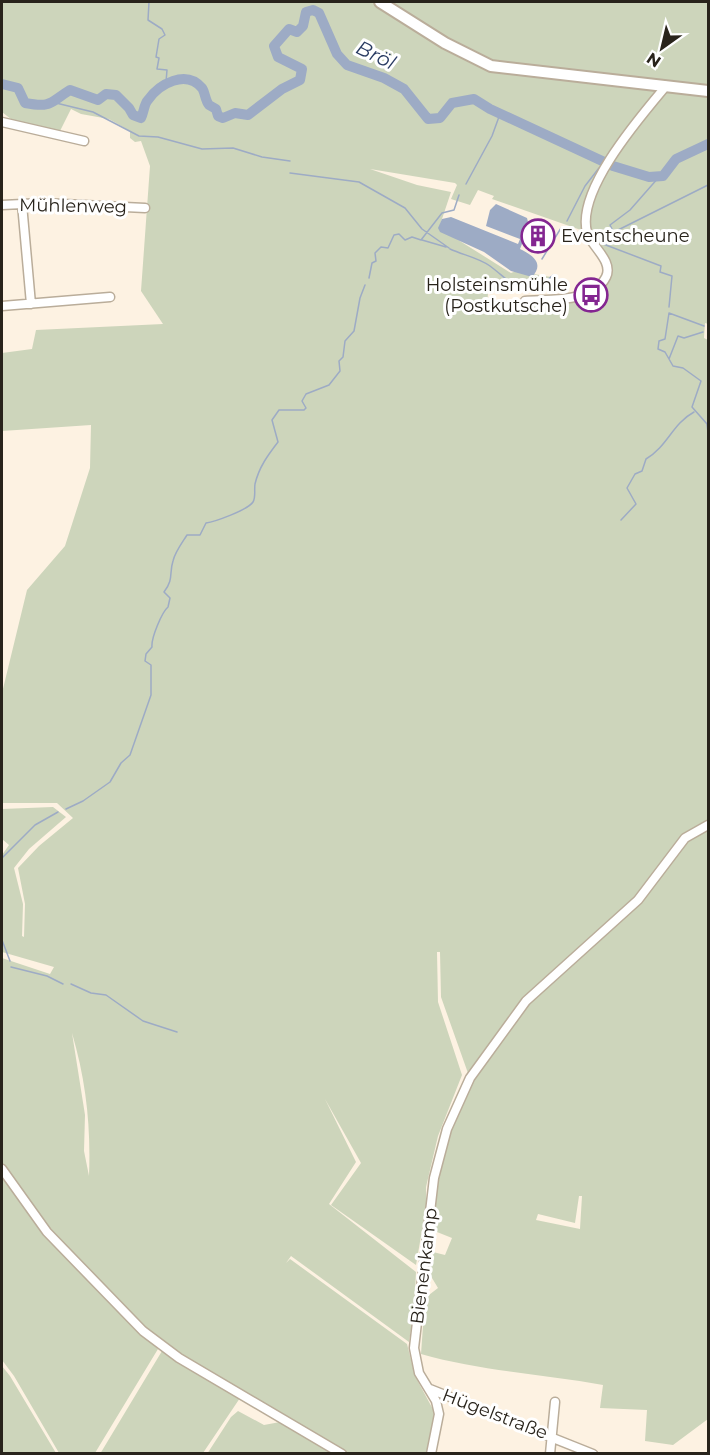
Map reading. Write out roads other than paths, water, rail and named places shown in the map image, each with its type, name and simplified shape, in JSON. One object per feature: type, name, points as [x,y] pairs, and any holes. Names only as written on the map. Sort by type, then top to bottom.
[{"type":"main road","points":[[380,2],[445,43],[491,66],[708,90]]},
{"type":"street","points":[[525,302],[571,297],[590,292],[607,275],[608,270],[587,232],[586,214],[611,156],[666,86]]},
{"type":"street","points":[[2,122],[35,132],[84,141]]},
{"type":"street","points":[[22,204],[31,304]]},
{"type":"street","name":"Mühlenweg","points":[[2,205],[145,208]]},
{"type":"street","points":[[2,306],[110,297]]},
{"type":"street","name":"Bienenkamp","points":[[431,1454],[439,1414],[430,1389],[419,1373],[414,1348],[420,1311],[421,1269],[434,1178],[447,1129],[470,1078],[526,1001],[638,900],[685,838],[708,825]]},
{"type":"street","points":[[2,1169],[47,1232],[143,1331],[179,1358],[342,1454]]},
{"type":"street","name":"Hügelstraße","points":[[430,1389],[593,1454]]},
{"type":"street","points":[[550,1454],[555,1402]]},
{"type":"water","points":[[496,204],[527,218],[529,226],[520,249],[529,254],[537,264],[536,272],[532,277],[511,271],[484,252],[440,232],[438,228],[442,219],[451,217],[518,244],[520,239],[486,226],[490,210]]},
{"type":"waterway","points":[[149,2],[148,20],[162,29],[165,35],[159,39],[156,57],[159,58],[157,69],[167,70],[166,82]]},
{"type":"waterway","name":"Bröl","points":[[2,84],[18,88],[25,103],[40,105],[46,105],[70,90],[98,100],[106,94],[116,95],[133,115],[141,118],[153,94],[166,84],[181,79],[196,82],[202,88],[209,105],[216,109],[218,116],[223,118],[235,113],[248,115],[282,89],[300,80],[302,69],[278,57],[274,46],[289,29],[297,32],[303,26],[306,12],[313,10],[319,13],[337,54],[347,65],[384,78],[404,89],[428,119],[440,118],[452,103],[474,99],[490,109],[613,166],[649,177],[663,176],[676,159],[708,144]]},
{"type":"waterway","points":[[56,103],[93,112],[139,136],[158,137],[202,149],[233,148],[262,157],[290,161]]},
{"type":"waterway","points":[[466,184],[492,136],[500,114]]},
{"type":"waterway","points":[[567,221],[585,186],[599,168]]},
{"type":"waterway","points":[[290,173],[359,182],[405,208],[422,229],[449,248]]},
{"type":"waterway","points":[[613,231],[610,225],[630,210],[659,177]]},
{"type":"waterway","points":[[608,235],[708,185]]},
{"type":"waterway","points":[[369,278],[372,263],[376,261],[375,253],[381,247],[388,248],[394,235],[399,234],[405,240],[412,237],[421,240],[442,213],[454,210],[459,195]]},
{"type":"waterway","points":[[542,259],[561,228]]},
{"type":"waterway","points":[[422,240],[446,247]]},
{"type":"waterway","points":[[598,242],[661,266],[660,272],[672,276],[669,307]]},
{"type":"waterway","points":[[450,249],[486,263],[519,288],[534,288],[553,275]]},
{"type":"waterway","points":[[66,809],[83,801],[110,782],[121,763],[130,755],[151,695],[151,665],[145,661],[146,654],[152,647],[157,625],[168,607],[170,598],[164,592],[169,583],[177,551],[187,535],[200,535],[206,523],[238,512],[253,502],[259,472],[278,442],[272,420],[279,410],[304,410],[306,408],[302,401],[306,394],[329,385],[340,371],[339,361],[343,357],[345,341],[354,331],[360,298],[365,285]]},
{"type":"waterway","points":[[704,326],[669,313],[665,339],[659,341],[658,349],[665,352],[673,366],[683,368],[701,381],[692,407],[707,424],[708,433]]},
{"type":"waterway","points":[[669,359],[678,336],[684,338],[703,332]]},
{"type":"waterway","points":[[621,520],[636,504],[627,488],[635,474],[642,471],[646,459],[660,448],[680,423],[694,412]]},
{"type":"waterway","points":[[2,858],[35,825],[58,812]]},
{"type":"waterway","points":[[2,940],[10,961]]},
{"type":"waterway","points":[[11,967],[47,976],[63,984]]},
{"type":"waterway","points":[[71,984],[91,993],[106,995],[143,1021],[177,1032]]},
{"type":"place","name":"Eventscheune","points":[[538,236]]},
{"type":"place","name":"Holsteinsmühle (Postkutsche)","points":[[591,295]]}]
